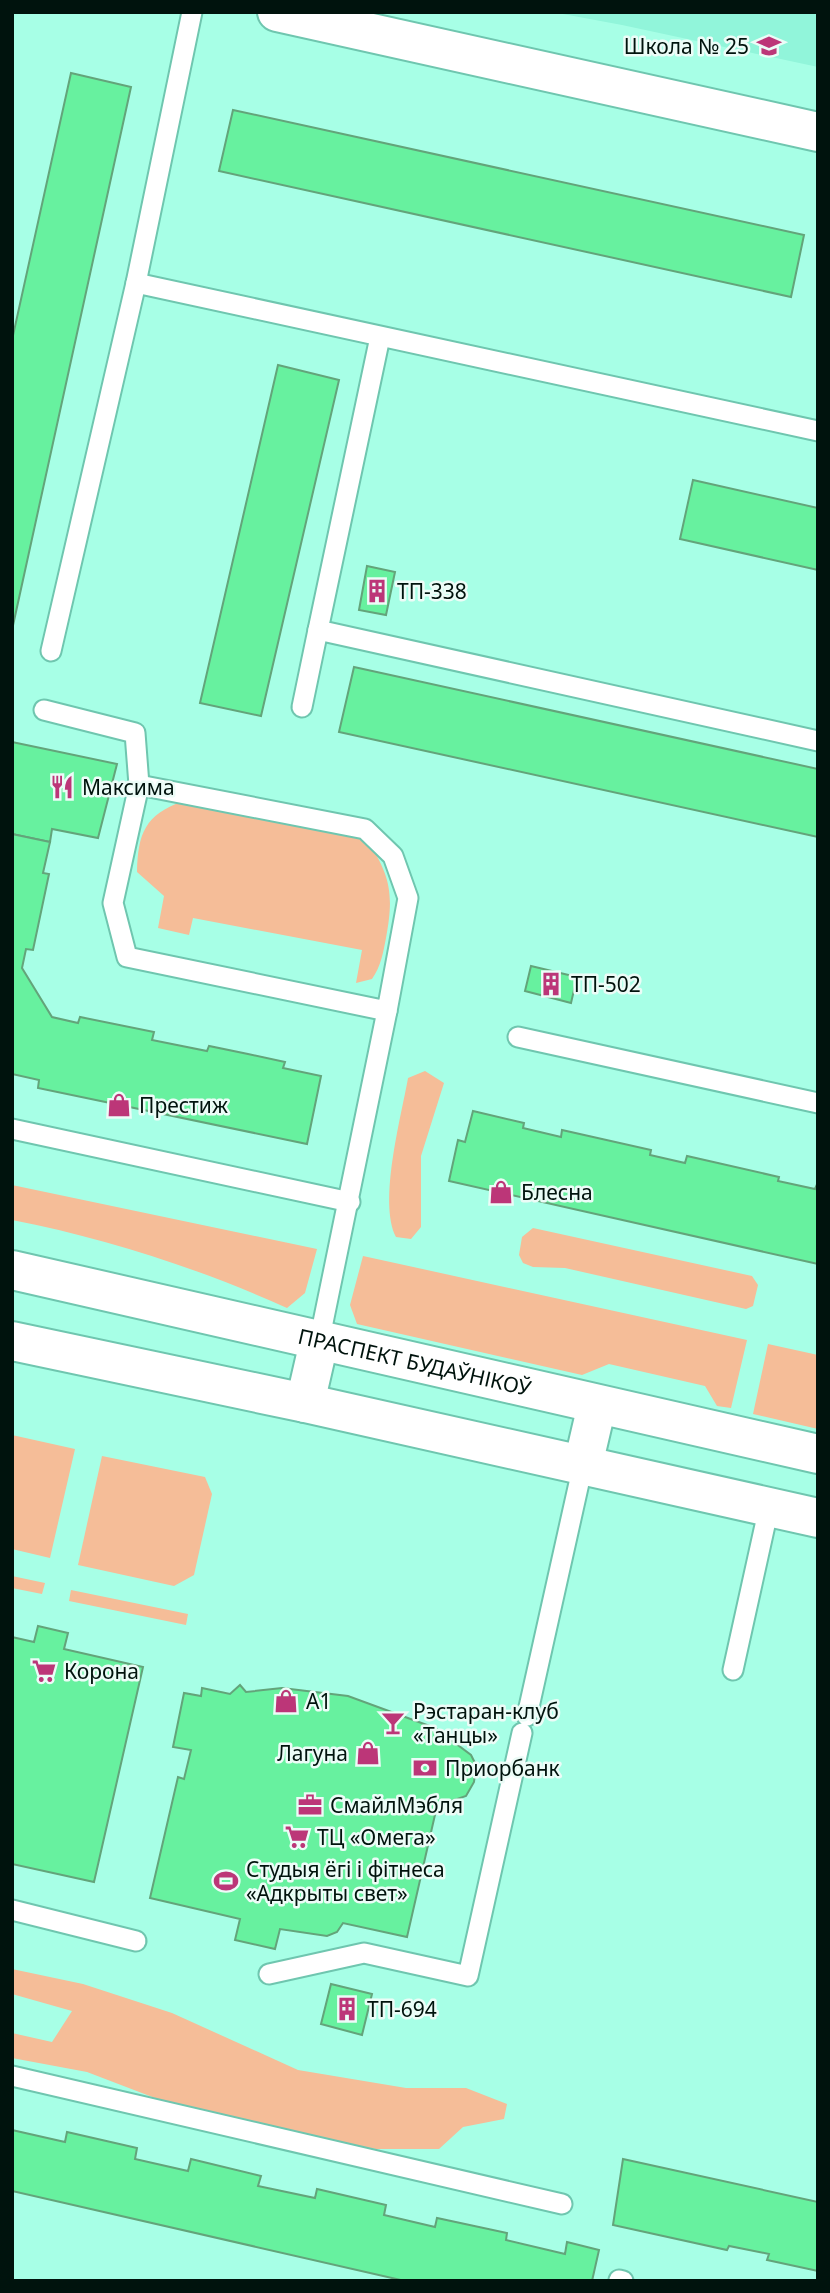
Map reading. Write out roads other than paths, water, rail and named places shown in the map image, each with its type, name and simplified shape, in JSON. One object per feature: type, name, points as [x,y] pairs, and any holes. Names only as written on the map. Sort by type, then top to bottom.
[{"type":"main road","points":[[277,12],[818,132]]},
{"type":"main road","name":"ПРАСПЕКТ БУДАЎНІКОЎ","points":[[12,1270],[818,1454]]},
{"type":"main road","points":[[12,1342],[305,1403],[818,1518]]},
{"type":"main road","points":[[305,1403],[318,1342]]},
{"type":"main road","points":[[583,1465],[597,1405]]},
{"type":"lane","points":[[51,651],[135,283],[192,12]]},
{"type":"lane","points":[[135,283],[818,431]]},
{"type":"lane","points":[[302,707],[380,337]]},
{"type":"lane","points":[[318,630],[818,741]]},
{"type":"lane","points":[[44,710],[135,733],[139,785],[113,903],[127,957],[387,1011]]},
{"type":"lane","points":[[139,785],[365,829],[393,856],[408,898],[350,1202],[318,1342]]},
{"type":"lane","points":[[518,1037],[818,1103]]},
{"type":"lane","points":[[12,1129],[350,1202]]},
{"type":"lane","points":[[269,1974],[364,1953],[468,1976],[583,1465]]},
{"type":"lane","points":[[733,1670],[769,1507]]},
{"type":"lane","points":[[12,1910],[136,1941]]},
{"type":"lane","points":[[12,2076],[562,2204]]},
{"type":"place","name":"Школа № 25","points":[[769,46]]},
{"type":"place","name":"ТП-338","points":[[377,591]]},
{"type":"place","name":"Максима","points":[[62,787]]},
{"type":"place","name":"ТП-502","points":[[551,984]]},
{"type":"place","name":"Престиж","points":[[119,1105]]},
{"type":"place","name":"Блесна","points":[[501,1192]]},
{"type":"place","name":"Корона","points":[[44,1671]]},
{"type":"place","name":"A1","points":[[286,1701]]},
{"type":"place","name":"Рэстаран-клуб «Танцы»","points":[[393,1723]]},
{"type":"place","name":"Лагуна","points":[[368,1753]]},
{"type":"place","name":"Приорбанк","points":[[425,1768]]},
{"type":"place","name":"СмайлМэбля","points":[[310,1805]]},
{"type":"place","name":"ТЦ «Омега»","points":[[297,1837]]},
{"type":"place","name":"Студыя ёгі і фітнеса «Адкрыты свет»","points":[[226,1881]]},
{"type":"place","name":"ТП-694","points":[[347,2009]]}]
